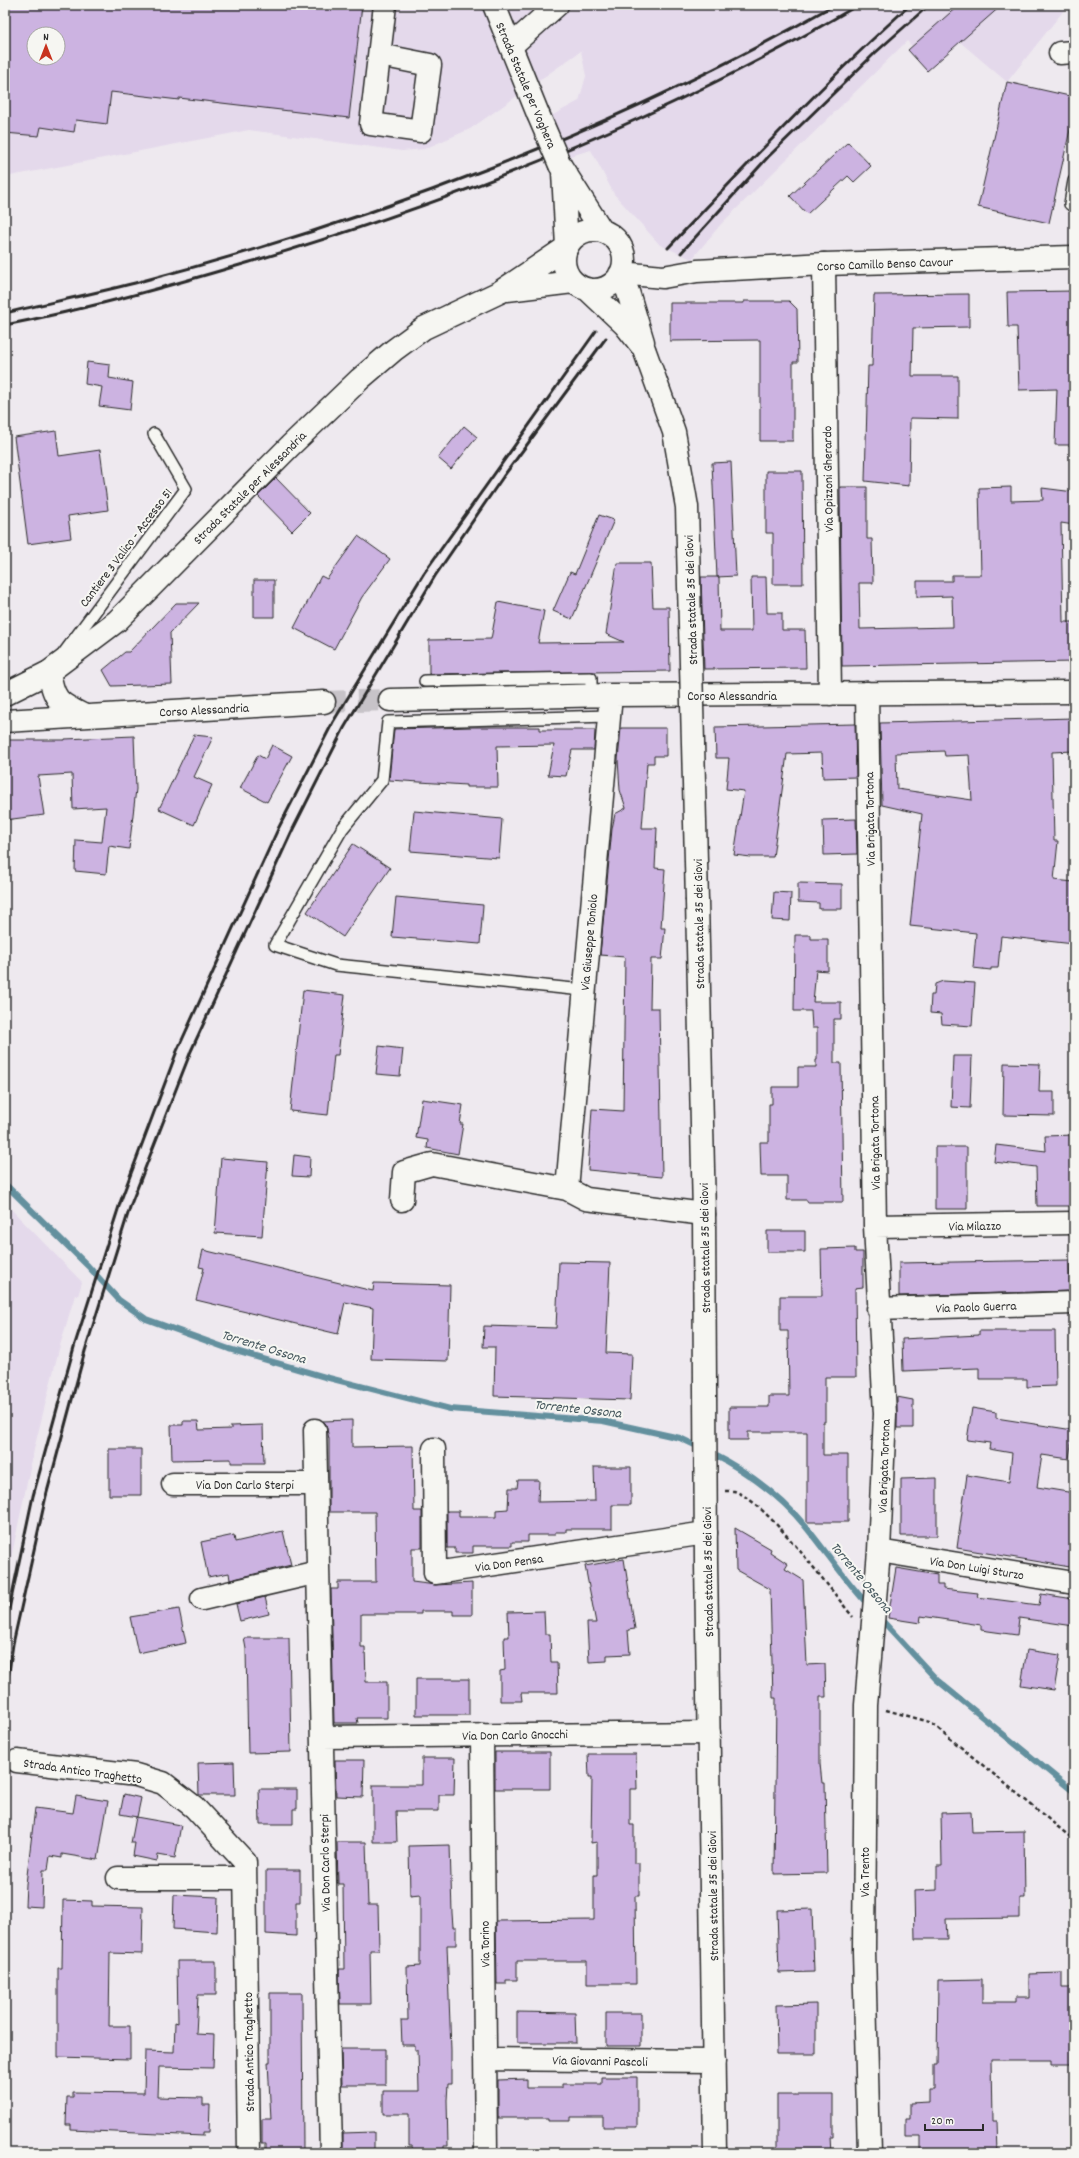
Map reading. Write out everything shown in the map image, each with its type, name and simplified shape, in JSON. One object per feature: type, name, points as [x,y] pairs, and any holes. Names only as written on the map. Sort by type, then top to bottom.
[{"type":"street","points":[[380,55],[385,5]]},
{"type":"street","name":"Strada Statale per Voghera","points":[[494,5],[538,114],[562,168],[602,231]]},
{"type":"street","points":[[511,46],[557,5]]},
{"type":"street","name":"Strada Statale per Voghera","points":[[562,168],[567,247]]},
{"type":"street","points":[[589,230],[602,231],[613,237],[622,250],[624,260],[621,273],[608,287],[596,290],[580,286],[568,276],[564,265],[567,247],[573,238],[581,232],[589,230]]},
{"type":"street","name":"Strada Statale per Alessandria","points":[[5,694],[49,672],[117,621],[198,536],[360,379],[424,328],[500,292],[567,247]]},
{"type":"street","name":"Corso Camillo Benso Cavour","points":[[622,250],[648,262],[696,271]]},
{"type":"street","name":"Corso Camillo Benso Cavour","points":[[621,273],[663,277],[696,271],[824,264],[1074,257]]},
{"type":"street","name":"Via Opizzoni Gherardo","points":[[824,264],[830,694]]},
{"type":"street","name":"Strada statale 35 dei Giovi","points":[[621,273],[634,310],[644,349],[674,432],[687,507],[704,1214],[706,1533],[715,2153]]},
{"type":"street","name":"Strada Statale per Alessandria","points":[[500,292],[535,286],[580,286]]},
{"type":"street","name":"Strada statale 35 dei Giovi","points":[[580,286],[625,325],[644,349]]},
{"type":"street","points":[[49,672],[52,691],[62,704],[85,716]]},
{"type":"street","name":"Corso Alessandria","points":[[390,700],[604,702],[867,693],[1074,692]]},
{"type":"street","name":"Via Brigata Tortona","points":[[867,693],[875,1226],[878,1309],[885,1414],[879,1551],[875,1592]]},
{"type":"street","name":"Corso Alessandria","points":[[5,721],[324,702]]},
{"type":"street","name":"Via Giuseppe Toniolo","points":[[567,1190],[584,990],[604,702]]},
{"type":"street","points":[[402,1200],[404,1172],[432,1164],[567,1190],[586,1199],[704,1214]]},
{"type":"street","name":"Via Milazzo","points":[[875,1226],[1074,1223]]},
{"type":"street","name":"Via Paolo Guerra","points":[[878,1309],[1074,1304]]},
{"type":"street","name":"Via Don Carlo Sterpi","points":[[315,1430],[331,2153]]},
{"type":"street","name":"Via Don Pensa","points":[[434,1449],[435,1573],[706,1533]]},
{"type":"street","name":"Via Don Carlo Sterpi","points":[[173,1484],[316,1484]]},
{"type":"street","name":"Via Don Luigi Sturzo","points":[[879,1551],[1074,1583]]},
{"type":"street","points":[[202,1599],[318,1572]]},
{"type":"street","name":"Via Trento","points":[[869,2153],[864,1951],[866,1705],[875,1592]]},
{"type":"street","name":"Via Don Carlo Gnocchi","points":[[322,1737],[482,1734],[709,1733]]},
{"type":"street","name":"Via Torino","points":[[482,1734],[486,2153]]},
{"type":"street","name":"Strada Antico Traghetto","points":[[17,1761],[136,1775],[163,1783],[194,1807],[245,1862],[249,2153]]},
{"type":"street","points":[[118,1878],[245,1878]]},
{"type":"street","name":"Via Giovanni Pascoli","points":[[486,2059],[714,2061]]},
{"type":"lane","points":[[1074,181],[1070,199],[1070,204],[1074,207]]},
{"type":"lane","name":"Cantiere 3 Valico - Accesso 51","points":[[49,672],[186,489],[154,434]]},
{"type":"lane","points":[[425,681],[590,678],[604,702],[388,722],[382,780],[342,829],[275,945],[336,964],[584,990]]},
{"type":"path","points":[[706,1492],[734,1491],[758,1507],[788,1538],[870,1647]]},
{"type":"path","points":[[866,1705],[930,1722],[1074,1840]]},
{"type":"shaded area","points":[[5,5],[1068,5],[1007,82],[960,42],[927,71],[909,50],[912,46],[907,41],[721,224],[692,259],[660,245],[614,194],[591,150],[570,156],[551,116],[579,101],[586,76],[581,51],[470,129],[424,149],[402,151],[249,130],[5,177]]},
{"type":"shaded area","points":[[5,1203],[82,1282],[78,1296],[75,1295],[59,1349],[35,1445],[5,1587]]},
{"type":"building","points":[[5,5],[362,5],[349,118],[179,98],[179,100],[111,92],[107,124],[76,120],[74,132],[41,127],[39,136],[5,133]]},
{"type":"building","points":[[959,5],[1002,5],[927,71],[908,50]]},
{"type":"building","points":[[1007,82],[1074,97],[1074,112],[1049,223],[978,207]]},
{"type":"building","points":[[848,142],[871,166],[854,182],[848,176],[807,214],[790,196]]},
{"type":"building","points":[[1074,291],[1074,445],[1055,445],[1057,389],[1019,390],[1017,327],[1008,327],[1007,292]]},
{"type":"building","points":[[969,294],[969,327],[913,328],[912,376],[958,376],[958,419],[910,418],[909,486],[865,481],[868,366],[872,366],[874,295]]},
{"type":"building","points":[[744,301],[789,301],[797,309],[798,362],[793,362],[793,441],[760,441],[760,340],[670,341],[670,303],[744,303]]},
{"type":"building","points":[[87,362],[110,365],[109,378],[133,382],[130,410],[99,406],[102,387],[85,384]]},
{"type":"building","points":[[464,426],[477,437],[451,469],[438,458]]},
{"type":"building","points":[[56,431],[59,456],[100,450],[108,510],[68,516],[71,538],[28,544],[14,437]]},
{"type":"building","points":[[731,462],[736,576],[717,577],[712,463]]},
{"type":"building","points":[[766,471],[802,471],[803,584],[773,584],[773,533],[766,533]]},
{"type":"building","points":[[276,478],[310,513],[292,531],[258,496]]},
{"type":"building","points":[[840,487],[867,487],[867,539],[872,539],[873,583],[859,583],[860,629],[953,627],[952,596],[917,597],[917,581],[952,581],[952,575],[981,575],[979,488],[1011,487],[1011,501],[1043,500],[1042,488],[1074,492],[1074,525],[1061,523],[1063,622],[1074,622],[1074,662],[842,666]]},
{"type":"building","points":[[599,515],[614,520],[572,619],[553,611],[570,572],[575,574]]},
{"type":"building","points":[[358,536],[390,559],[362,597],[334,649],[294,628],[321,576],[327,579]]},
{"type":"building","points":[[617,563],[651,563],[653,607],[669,607],[670,671],[429,674],[429,640],[491,639],[498,602],[544,611],[538,643],[624,642],[606,634]]},
{"type":"building","points":[[701,577],[719,577],[720,631],[752,631],[751,577],[766,577],[767,613],[782,613],[782,630],[805,630],[806,668],[704,669]]},
{"type":"building","points":[[254,580],[274,580],[274,617],[254,617]]},
{"type":"building","points":[[176,603],[199,603],[170,633],[172,684],[112,686],[103,670],[125,652],[129,652]]},
{"type":"building","points":[[1074,718],[1074,751],[1052,752],[1054,841],[1058,841],[1054,880],[1074,882],[1074,944],[1001,936],[998,968],[991,968],[991,970],[973,968],[976,933],[910,926],[922,814],[882,805],[880,723]],"holes":[[[944,751],[945,756],[969,755],[972,800],[897,789],[896,753]]]},
{"type":"building","points":[[855,724],[856,777],[823,778],[822,753],[787,754],[773,857],[734,855],[744,791],[726,789],[729,758],[716,758],[715,727]]},
{"type":"building","points":[[540,727],[540,730],[595,730],[594,750],[572,750],[566,776],[548,775],[554,745],[497,746],[498,787],[466,787],[466,785],[389,780],[394,729]]},
{"type":"building","points":[[621,728],[666,728],[666,756],[654,756],[654,763],[647,763],[642,828],[657,828],[655,868],[665,869],[661,928],[665,928],[662,959],[651,959],[650,1008],[659,1008],[662,1177],[588,1170],[592,1109],[623,1111],[625,957],[600,955],[612,829],[615,814],[626,808],[620,790],[618,760]]},
{"type":"building","points":[[194,735],[213,737],[194,777],[212,785],[194,825],[159,809]]},
{"type":"building","points":[[134,736],[136,789],[129,849],[109,846],[106,874],[75,871],[76,840],[102,842],[106,807],[73,809],[72,774],[38,776],[44,815],[5,820],[5,740],[65,740]]},
{"type":"building","points":[[272,745],[292,756],[267,802],[240,788],[258,755],[265,759]]},
{"type":"building","points":[[414,811],[502,819],[499,858],[410,851]]},
{"type":"building","points":[[856,819],[857,854],[824,855],[823,820]]},
{"type":"building","points":[[353,844],[390,868],[343,937],[307,912]]},
{"type":"building","points":[[798,883],[842,884],[842,909],[819,909],[819,903],[798,902]]},
{"type":"building","points":[[774,892],[791,893],[790,921],[772,920]]},
{"type":"building","points":[[396,897],[483,905],[480,944],[392,937]]},
{"type":"building","points":[[795,935],[811,935],[811,939],[828,939],[828,971],[816,970],[813,1002],[841,1002],[841,1019],[834,1019],[834,1063],[841,1063],[843,1202],[807,1202],[807,1200],[787,1200],[787,1176],[761,1176],[760,1142],[769,1142],[769,1104],[772,1104],[772,1087],[798,1087],[798,1067],[816,1067],[817,1060],[817,1028],[812,1028],[811,1011],[794,1011]]},
{"type":"building","points":[[943,981],[975,983],[972,1026],[942,1024],[941,1014],[930,1013],[931,995],[934,995],[935,984]]},
{"type":"building","points":[[303,990],[345,995],[338,1055],[334,1055],[328,1115],[290,1111]]},
{"type":"building","points":[[379,1046],[403,1049],[400,1076],[376,1074]]},
{"type":"building","points":[[953,1056],[972,1056],[970,1108],[951,1107]]},
{"type":"building","points":[[1004,1063],[1040,1064],[1039,1092],[1054,1092],[1054,1116],[1003,1115]]},
{"type":"building","points":[[422,1099],[463,1105],[460,1124],[463,1124],[458,1154],[427,1148],[428,1140],[416,1138]]},
{"type":"building","points":[[1074,1135],[1074,1206],[1037,1206],[1036,1167],[994,1162],[996,1145],[1046,1151],[1045,1136]]},
{"type":"building","points":[[935,1147],[967,1147],[967,1209],[935,1209]]},
{"type":"building","points":[[294,1155],[310,1157],[309,1177],[292,1176]]},
{"type":"building","points":[[221,1158],[268,1162],[262,1236],[215,1233]]},
{"type":"building","points":[[767,1231],[805,1231],[805,1252],[767,1252]]},
{"type":"building","points":[[855,1248],[855,1252],[863,1252],[863,1287],[855,1288],[856,1377],[825,1377],[825,1422],[823,1422],[823,1455],[848,1455],[848,1522],[807,1522],[807,1432],[748,1432],[748,1440],[729,1440],[729,1407],[769,1407],[769,1396],[789,1396],[788,1331],[780,1331],[780,1296],[822,1296],[821,1249]]},
{"type":"building","points":[[203,1250],[373,1291],[374,1283],[450,1285],[448,1361],[371,1359],[373,1308],[345,1302],[338,1334],[196,1300],[204,1268],[199,1267]]},
{"type":"building","points":[[1069,1260],[1070,1291],[899,1296],[899,1263]]},
{"type":"building","points":[[559,1262],[610,1263],[606,1353],[632,1354],[630,1400],[494,1396],[495,1347],[483,1347],[484,1326],[556,1328]]},
{"type":"building","points":[[979,1331],[1055,1331],[1056,1386],[1027,1387],[1027,1379],[979,1379],[979,1368],[903,1371],[902,1339],[979,1335]]},
{"type":"building","points":[[897,1397],[913,1400],[913,1428],[897,1428]]},
{"type":"building","points":[[972,1408],[996,1412],[996,1418],[1073,1430],[1069,1459],[1042,1455],[1037,1487],[1074,1493],[1074,1546],[1070,1567],[957,1548],[967,1475],[1009,1482],[1012,1453],[989,1449],[990,1443],[967,1440]]},
{"type":"building","points":[[352,1420],[352,1447],[413,1446],[414,1511],[422,1511],[422,1548],[412,1548],[412,1582],[436,1585],[472,1583],[472,1615],[453,1615],[453,1611],[421,1611],[421,1614],[361,1614],[361,1647],[365,1647],[366,1682],[387,1682],[387,1718],[357,1718],[358,1723],[334,1723],[331,1589],[338,1589],[338,1582],[376,1582],[375,1512],[329,1512],[329,1439],[326,1424],[323,1421]]},
{"type":"building","points":[[183,1421],[198,1421],[199,1430],[231,1429],[231,1426],[263,1425],[264,1463],[231,1463],[231,1459],[172,1460],[171,1425],[183,1425]]},
{"type":"building","points":[[109,1449],[141,1449],[141,1495],[109,1495]]},
{"type":"building","points":[[594,1467],[631,1467],[631,1505],[612,1505],[612,1529],[566,1529],[566,1532],[555,1532],[555,1535],[528,1535],[528,1542],[512,1542],[512,1546],[473,1546],[473,1553],[455,1553],[455,1548],[447,1548],[447,1511],[459,1511],[459,1517],[496,1517],[496,1510],[508,1509],[509,1488],[517,1488],[518,1480],[539,1480],[538,1502],[595,1501]]},
{"type":"building","points":[[937,1478],[937,1536],[901,1536],[901,1479]]},
{"type":"building","points":[[735,1528],[771,1549],[770,1552],[788,1564],[785,1569],[803,1580],[807,1665],[825,1664],[826,1697],[820,1697],[820,1764],[822,1783],[825,1783],[827,1873],[774,1874],[776,1698],[773,1698],[770,1589],[736,1570]]},
{"type":"building","points":[[283,1531],[291,1565],[230,1580],[229,1573],[208,1577],[201,1542],[234,1535],[235,1542]]},
{"type":"building","points":[[624,1559],[635,1629],[628,1630],[630,1654],[607,1655],[607,1661],[589,1662],[587,1623],[596,1623],[585,1566]]},
{"type":"building","points":[[896,1568],[937,1575],[937,1585],[943,1585],[943,1589],[978,1593],[977,1597],[1039,1605],[1041,1594],[1074,1599],[1074,1626],[1019,1618],[1017,1635],[981,1630],[981,1625],[921,1616],[920,1623],[888,1618]]},
{"type":"building","points":[[265,1597],[269,1614],[240,1621],[236,1604]]},
{"type":"building","points":[[179,1609],[186,1643],[138,1653],[130,1617]]},
{"type":"building","points":[[544,1611],[545,1634],[550,1634],[551,1662],[557,1662],[558,1693],[521,1693],[522,1701],[500,1701],[500,1671],[505,1670],[504,1637],[509,1637],[508,1612]]},
{"type":"building","points":[[244,1638],[289,1638],[291,1752],[248,1753],[246,1649]]},
{"type":"building","points":[[1027,1650],[1060,1655],[1054,1690],[1021,1685]]},
{"type":"building","points":[[416,1679],[469,1679],[469,1715],[416,1715]]},
{"type":"building","points":[[495,1752],[550,1752],[550,1789],[495,1789]]},
{"type":"building","points":[[588,1754],[636,1754],[637,1789],[630,1789],[630,1825],[634,1825],[634,1863],[639,1863],[639,1896],[635,1896],[636,1984],[587,1984],[587,1961],[517,1961],[517,1980],[506,1980],[506,1984],[497,1984],[496,1921],[594,1920],[594,1875],[597,1875],[597,1842],[591,1843],[592,1777],[589,1777]]},
{"type":"building","points":[[422,1758],[455,1758],[454,1795],[439,1795],[439,1811],[396,1811],[397,1842],[373,1842],[373,1785],[422,1785]]},
{"type":"building","points":[[335,1760],[364,1760],[363,1797],[336,1796]]},
{"type":"building","points":[[234,1762],[235,1795],[199,1795],[198,1763]]},
{"type":"building","points":[[259,1789],[297,1789],[297,1809],[293,1809],[293,1824],[260,1824]]},
{"type":"building","points":[[124,1794],[141,1798],[137,1817],[120,1814]]},
{"type":"building","points":[[76,1796],[108,1801],[98,1860],[62,1854],[62,1858],[50,1856],[48,1870],[43,1870],[42,1907],[25,1906],[26,1884],[35,1808],[73,1813]]},
{"type":"building","points":[[971,1812],[972,1832],[1024,1831],[1025,1898],[1020,1898],[1020,1918],[946,1919],[947,1939],[915,1939],[914,1891],[937,1890],[937,1866],[942,1866],[941,1813]]},
{"type":"building","points":[[136,1817],[181,1825],[175,1858],[158,1855],[157,1861],[133,1856],[135,1843],[131,1843]]},
{"type":"building","points":[[337,1842],[366,1842],[368,1905],[378,1905],[379,1950],[370,1950],[371,2004],[340,2004],[339,1969],[344,1969],[343,1884],[338,1884]]},
{"type":"building","points":[[450,1845],[452,1913],[453,1927],[456,1927],[456,1945],[447,1945],[451,2050],[451,2084],[448,2084],[447,2100],[448,2146],[444,2146],[444,2153],[413,2153],[412,2146],[409,2146],[409,2114],[383,2114],[383,2091],[419,2091],[418,2050],[415,2050],[415,2045],[402,2045],[401,2020],[408,2020],[407,1967],[420,1966],[420,1895],[410,1896],[409,1846]]},
{"type":"building","points":[[266,1870],[300,1870],[300,1902],[296,1902],[296,1936],[266,1934]]},
{"type":"building","points":[[174,1895],[218,1897],[217,1932],[173,1929]]},
{"type":"building","points":[[63,1900],[92,1901],[92,1906],[143,1907],[142,1954],[110,1953],[109,2026],[130,2026],[130,2059],[58,2057],[58,1968],[62,1968]]},
{"type":"building","points":[[812,1909],[814,1972],[779,1973],[777,1910]]},
{"type":"building","points":[[177,1961],[216,1961],[216,1995],[198,1995],[196,2034],[214,2035],[213,2068],[159,2067],[158,2097],[203,2098],[203,2105],[210,2105],[209,2132],[203,2132],[203,2136],[71,2130],[71,2125],[66,2125],[67,2097],[73,2097],[73,2092],[144,2093],[145,2051],[174,2052],[175,2022],[178,2023]]},
{"type":"building","points":[[1062,1973],[1062,1987],[1074,1987],[1074,2064],[1052,2064],[1052,2060],[991,2060],[992,2122],[996,2122],[997,2153],[921,2151],[921,2136],[906,2136],[906,2119],[910,2119],[910,2103],[929,2102],[929,2089],[934,2089],[934,2065],[937,2065],[938,1980],[982,1979],[982,2002],[1016,2002],[1016,1997],[1029,1997],[1029,1974]]},
{"type":"building","points":[[270,1993],[302,1993],[303,2153],[266,2153],[266,2143],[262,2143],[262,2119],[271,2119],[268,2062],[270,2062]]},
{"type":"building","points":[[816,2004],[816,2054],[777,2054],[776,2005]]},
{"type":"building","points":[[517,2012],[575,2013],[576,2043],[517,2043]]},
{"type":"building","points":[[606,2013],[641,2013],[641,2046],[606,2046]]},
{"type":"building","points":[[341,2049],[385,2049],[385,2085],[342,2085]]},
{"type":"building","points":[[602,2077],[637,2077],[637,2127],[603,2127],[603,2117],[571,2117],[571,2121],[548,2121],[548,2118],[498,2118],[498,2080],[527,2079],[527,2088],[562,2088],[562,2084],[602,2084]]},
{"type":"building","points":[[777,2095],[833,2095],[833,2136],[830,2136],[831,2153],[777,2153]]},
{"type":"building","points":[[374,2132],[374,2153],[343,2153],[343,2133]]},
{"type":"waterway","name":"Torrente Ossona","points":[[5,1184],[88,1266],[119,1300],[146,1319],[229,1349],[325,1377],[450,1409],[603,1421],[680,1438],[701,1448]]},
{"type":"waterway","name":"Torrente Ossona","points":[[709,1452],[749,1475],[785,1504],[806,1527],[844,1577],[869,1606]]},
{"type":"waterway","name":"Torrente Ossona","points":[[879,1617],[937,1680],[1074,1792]]},
{"type":"tunnel","points":[[324,702],[390,700]]},
{"type":"railway","points":[[5,313],[119,287],[225,258],[316,230],[405,200],[494,166],[581,130],[668,91],[752,50],[834,5]]},
{"type":"railway","points":[[5,325],[67,312],[189,280],[250,262],[407,211],[485,183],[562,152],[713,84],[786,46],[858,5]]},
{"type":"railway","points":[[668,248],[817,93],[910,5]]},
{"type":"railway","points":[[681,253],[768,157],[875,53],[929,5]]},
{"type":"railway","points":[[5,1628],[33,1496],[74,1347],[121,1200],[177,1051],[278,829],[333,722],[424,573],[596,331]]},
{"type":"railway","points":[[5,1699],[13,1644],[46,1496],[85,1351],[131,1204],[191,1051],[292,831],[344,728],[435,576],[503,477],[606,338]]}]
